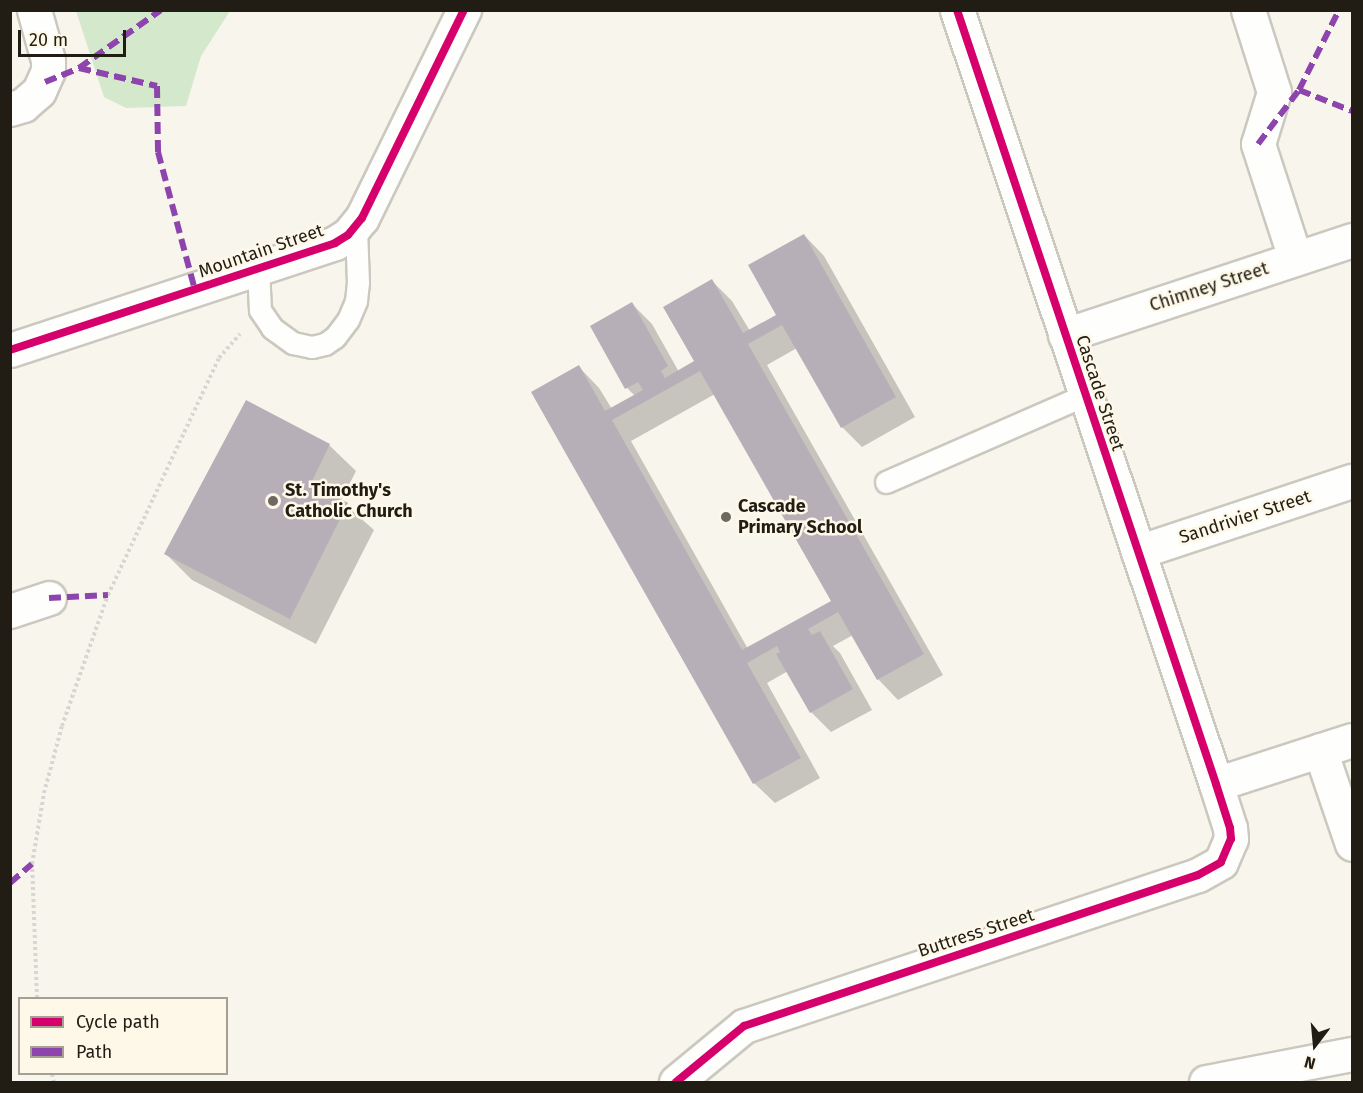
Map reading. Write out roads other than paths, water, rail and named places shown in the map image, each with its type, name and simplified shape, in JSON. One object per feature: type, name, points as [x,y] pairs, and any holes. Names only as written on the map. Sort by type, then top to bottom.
[{"type":"street","points":[[10,109],[23,105],[39,92],[48,71],[48,60],[34,10]]},
{"type":"street","points":[[356,228],[464,10]]},
{"type":"street","name":"Cascade Street","points":[[957,10],[1216,784]]},
{"type":"street","points":[[1248,10],[1274,92],[1258,144],[1295,258]]},
{"type":"street","name":"Mountain Street","points":[[10,350],[335,243],[356,228]]},
{"type":"street","name":"Chimney Street","points":[[1065,335],[1353,240]]},
{"type":"street","name":"Sandrivier Street","points":[[1137,552],[1353,482]]},
{"type":"street","points":[[10,611],[49,598]]},
{"type":"street","points":[[1216,784],[1353,740]]},
{"type":"street","points":[[1320,750],[1353,844]]},
{"type":"street","name":"Buttress Street","points":[[676,1083],[744,1026],[1210,870],[1221,862],[1231,839],[1230,828],[1216,784]]},
{"type":"street","points":[[1206,1083],[1353,1054]]},
{"type":"lane","points":[[258,268],[260,310],[272,328],[292,343],[312,347],[325,344],[335,337],[348,320],[356,301],[358,283],[356,228]]},
{"type":"lane","points":[[886,482],[1085,395]]},
{"type":"place","name":"St. Timothy's Catholic Church","points":[[273,501]]},
{"type":"place","name":"Cascade Primary School","points":[[726,517]]}]
